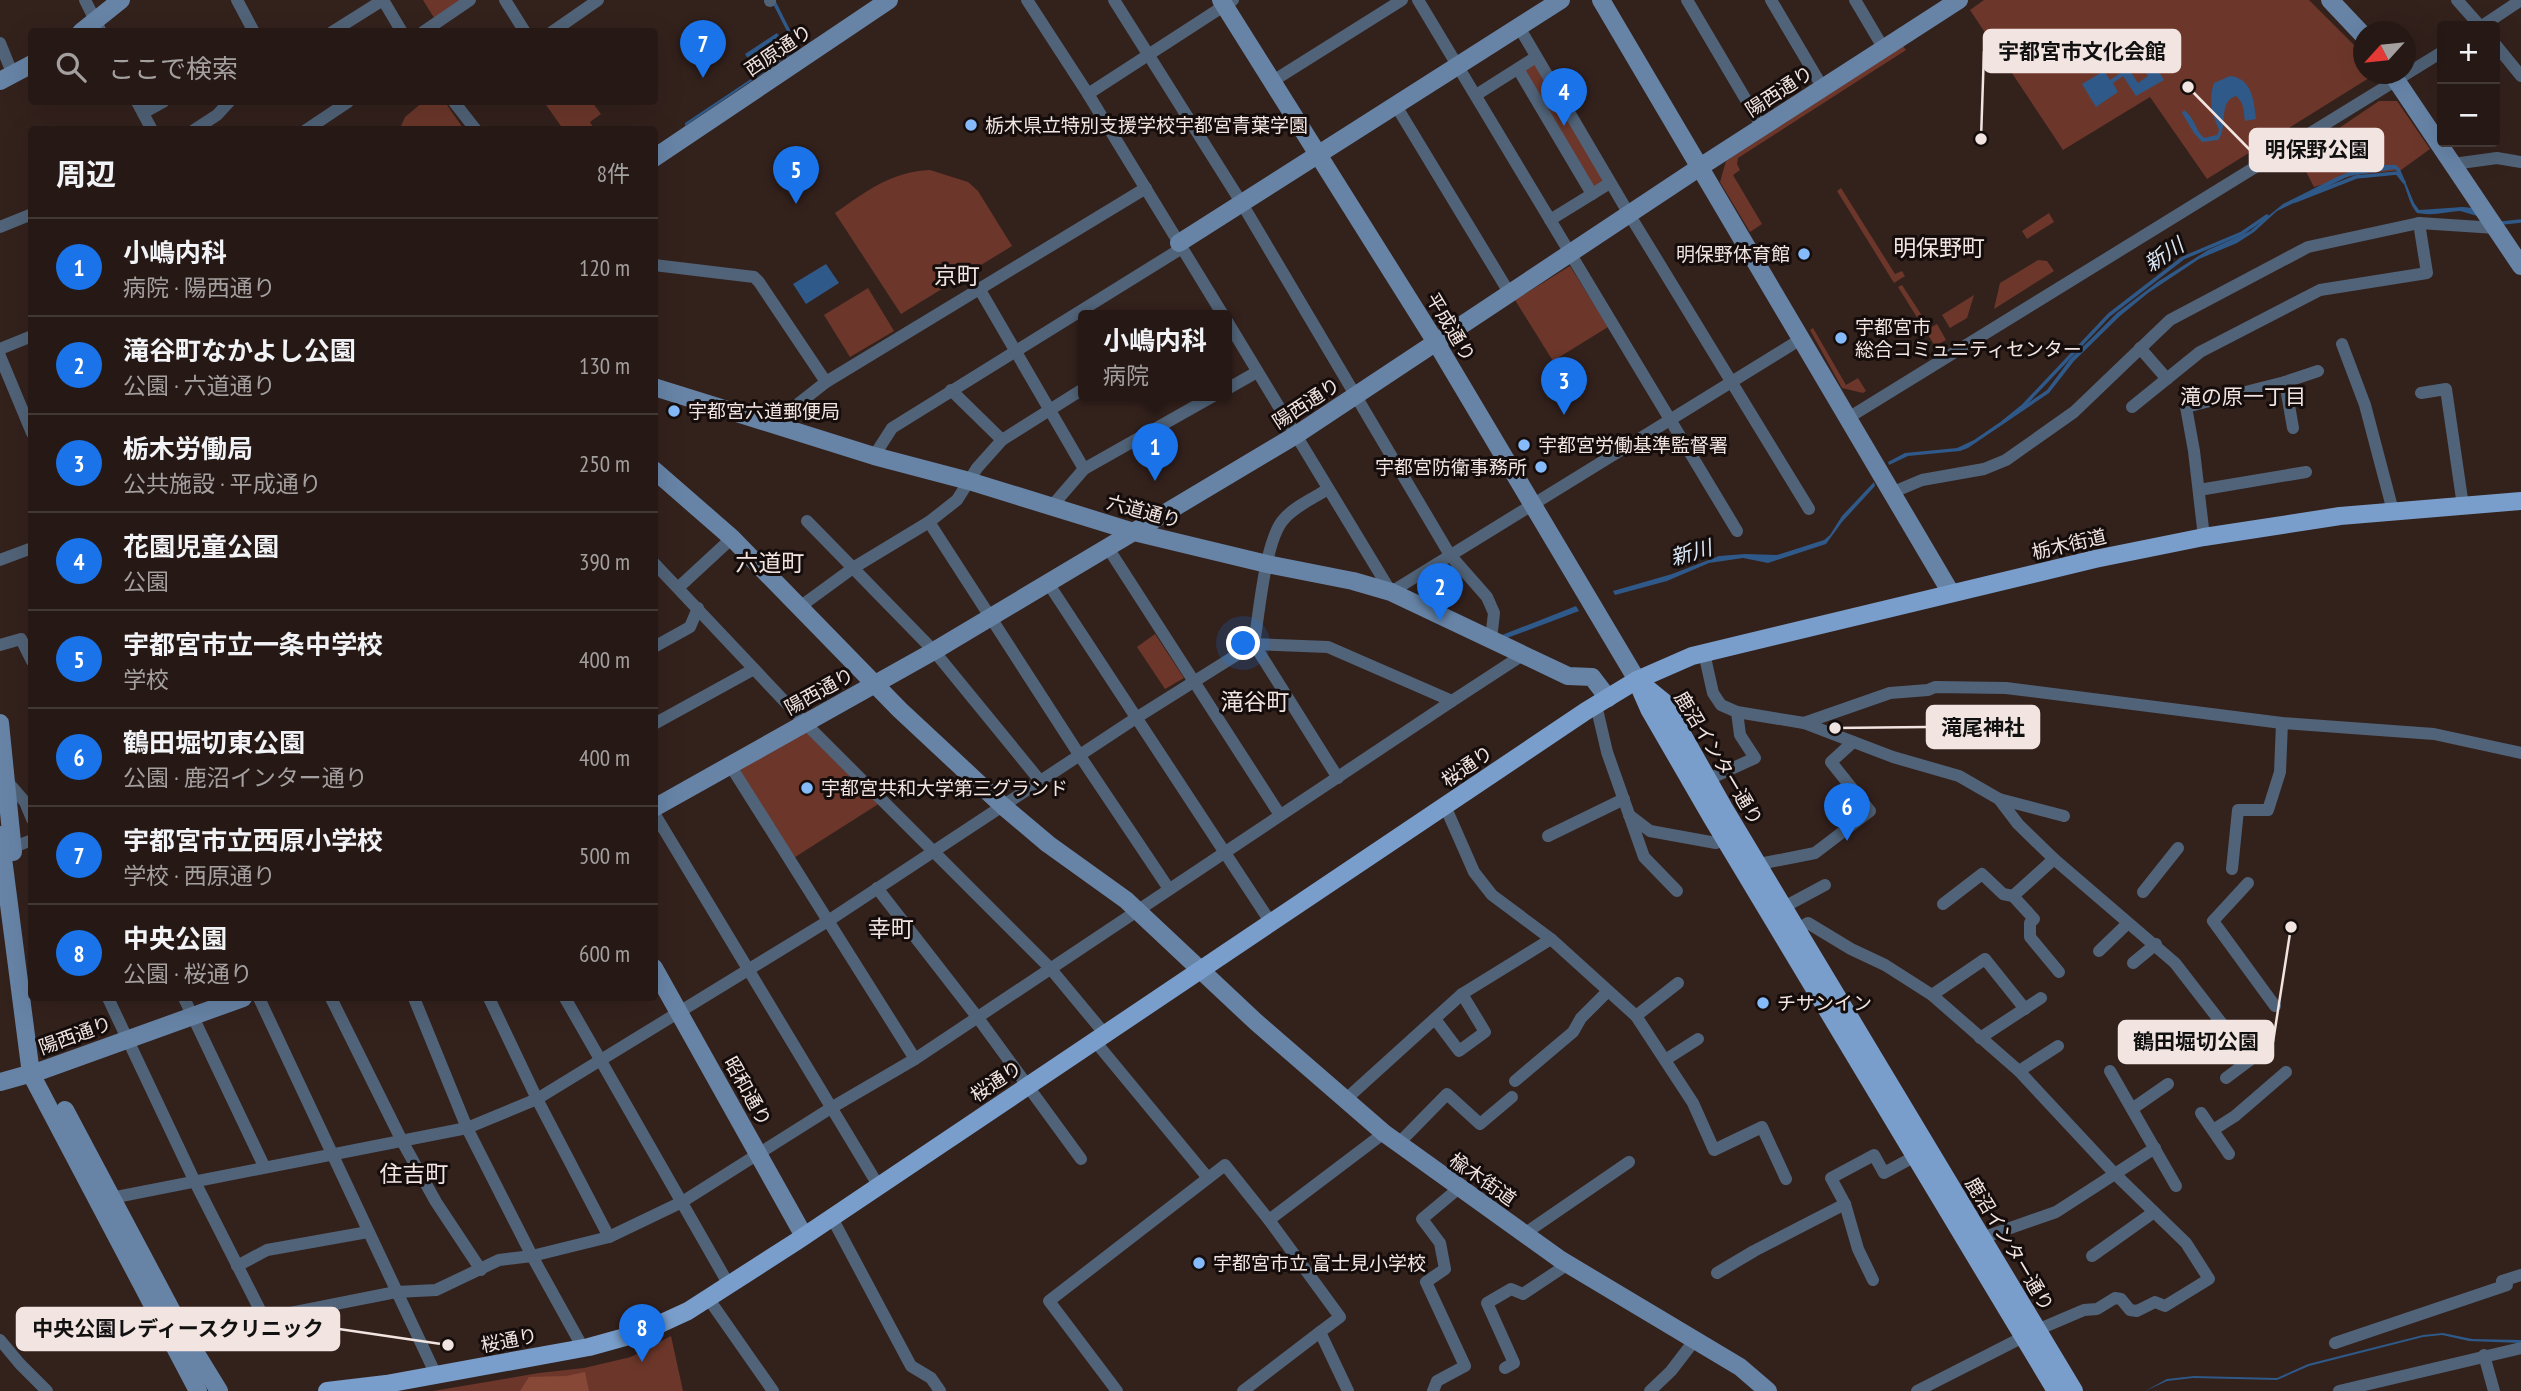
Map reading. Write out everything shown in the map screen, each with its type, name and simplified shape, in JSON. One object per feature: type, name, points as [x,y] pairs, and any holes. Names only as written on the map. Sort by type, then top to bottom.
[{"type":"main road","name":"栃木街道","points":[[1637,680],[1676,662],[1704,653],[2095,559],[2271,526],[2393,511],[2521,501]]},
{"type":"main road","name":"桜通り","points":[[327,1391],[436,1375],[583,1348],[651,1328],[708,1298],[1637,680]]},
{"type":"main road","name":"鹿沼インター通り","points":[[1637,680],[1664,702],[1798,929],[1921,1152],[1982,1238],[2031,1334],[2056,1391]]},
{"type":"main road","name":"鹿沼インター通り","points":[[1637,680],[1648,709],[1712,818],[1921,1152],[2031,1334],[2074,1391]]},
{"type":"street","points":[[85,0],[93,28],[121,0]]},
{"type":"street","points":[[237,0],[252,28]]},
{"type":"street","points":[[338,28],[383,0],[400,28]]},
{"type":"street","points":[[429,28],[470,0]]},
{"type":"street","points":[[505,0],[522,28]]},
{"type":"street","points":[[558,28],[598,0]]},
{"type":"street","name":"西原通り","points":[[658,155],[889,0]]},
{"type":"street","points":[[1027,0],[1181,245],[1217,310]]},
{"type":"street","points":[[1114,0],[1241,202],[1450,555],[1487,597],[1494,613],[1494,642]]},
{"type":"street","points":[[1273,82],[1402,0]]},
{"type":"street","points":[[1418,0],[1737,531]]},
{"type":"street","points":[[1079,310],[1181,245],[1241,202],[1561,0]]},
{"type":"street","points":[[1601,0],[1951,593]]},
{"type":"street","points":[[1687,0],[1762,127]]},
{"type":"street","points":[[1771,0],[1823,88]]},
{"type":"street","points":[[1855,0],[1884,50]]},
{"type":"street","name":"陽西通り","points":[[658,809],[730,765],[934,651],[1296,435],[1437,344],[1700,167],[1884,50],[1938,6],[1959,0]]},
{"type":"street","points":[[2330,0],[2353,24]]},
{"type":"street","points":[[2457,0],[2476,21]]},
{"type":"street","points":[[2489,21],[2521,0]]},
{"type":"street","points":[[1088,94],[1226,2]]},
{"type":"street","name":"平成通り","points":[[1226,2],[1437,344],[1637,680]]},
{"type":"street","points":[[1519,27],[1610,183],[1809,509]]},
{"type":"street","points":[[0,43],[6,78],[28,66]]},
{"type":"street","points":[[2500,50],[2521,76]]},
{"type":"street","points":[[2416,66],[2437,55]]},
{"type":"street","points":[[1476,95],[1536,57]]},
{"type":"street","points":[[1518,69],[1592,194]]},
{"type":"street","points":[[1848,418],[2384,84]]},
{"type":"street","points":[[2400,84],[2520,262]]},
{"type":"street","points":[[1395,104],[1510,294]]},
{"type":"street","points":[[200,126],[226,105]]},
{"type":"street","points":[[312,126],[344,105]]},
{"type":"street","points":[[457,105],[473,126]]},
{"type":"street","points":[[140,107],[150,126]]},
{"type":"street","points":[[2453,164],[2497,158],[2521,162]]},
{"type":"street","points":[[1550,220],[1610,183]]},
{"type":"street","points":[[779,425],[798,404],[826,382],[1146,188]]},
{"type":"street","points":[[0,226],[28,216]]},
{"type":"street","points":[[1891,493],[1922,480],[1983,469],[2006,460],[2074,412],[2170,320],[2308,247],[2420,223],[2496,228]]},
{"type":"street","points":[[2132,407],[2200,352],[2320,290],[2427,273],[2420,223]]},
{"type":"street","points":[[658,265],[754,277],[760,282],[826,382]]},
{"type":"street","points":[[980,290],[1084,469]]},
{"type":"street","points":[[874,456],[892,428],[1078,311]]},
{"type":"street","points":[[1232,333],[1391,592],[1801,339]]},
{"type":"street","points":[[0,349],[28,338]]},
{"type":"street","points":[[2342,344],[2365,405],[2393,511]]},
{"type":"street","points":[[2140,348],[2167,379]]},
{"type":"street","points":[[0,356],[28,423]]},
{"type":"street","points":[[2204,537],[2186,407],[2318,371]]},
{"type":"street","points":[[1232,386],[1257,372]]},
{"type":"street","points":[[2285,382],[2293,428]]},
{"type":"street","name":"六道通り","points":[[658,388],[874,456],[969,481],[1134,532],[1391,592],[1568,676],[1592,677],[1602,701]]},
{"type":"street","points":[[2421,393],[2446,389],[2463,506]]},
{"type":"street","points":[[951,390],[1002,440]]},
{"type":"street","points":[[801,606],[853,568],[929,522],[957,500],[976,468],[1002,440],[1078,392]]},
{"type":"street","points":[[1052,506],[1084,469],[1204,401]]},
{"type":"street","points":[[2199,490],[2306,472]]},
{"type":"street","name":"楡木街道","points":[[658,473],[732,538],[933,742],[1003,806],[1048,844],[1115,890],[1199,970],[1391,1139],[1568,1264],[1740,1367],[1768,1391]]},
{"type":"street","points":[[1328,489],[1284,518],[1277,528],[1267,564],[1254,644],[1338,778]]},
{"type":"street","points":[[807,521],[934,651],[1041,782]]},
{"type":"street","points":[[929,522],[1080,756],[1170,889]]},
{"type":"street","points":[[679,587],[732,538]]},
{"type":"street","points":[[1108,548],[1280,815]]},
{"type":"street","points":[[0,560],[28,550]]},
{"type":"street","points":[[658,571],[679,587],[805,723],[1050,968],[1099,1037],[1208,1178]]},
{"type":"street","points":[[1048,583],[1271,923]]},
{"type":"street","points":[[658,645],[690,627],[698,608]]},
{"type":"street","points":[[0,645],[21,639],[28,653]]},
{"type":"street","points":[[106,1200],[264,1166],[467,1128],[537,1099],[828,921],[1136,718],[1254,644],[1328,647],[1452,701]]},
{"type":"street","points":[[1704,653],[1715,698],[1721,705],[1737,712],[1804,723],[1853,742],[1959,776],[1999,799],[2064,816]]},
{"type":"street","points":[[184,1334],[396,1292],[436,1290],[499,1261],[532,1256],[609,1237],[682,1202],[831,1108],[915,1059],[1521,656]]},
{"type":"street","points":[[658,722],[754,669]]},
{"type":"street","points":[[1804,723],[1889,693],[1935,687],[2006,688],[2282,723],[2434,734],[2521,753]]},
{"type":"street","points":[[1602,701],[1607,752],[1644,857],[1677,891]]},
{"type":"street","points":[[1709,779],[1755,758],[1740,735],[1737,712]]},
{"type":"street","points":[[0,723],[6,779],[4,846],[37,1072],[106,1200],[219,1391]]},
{"type":"street","points":[[2232,869],[2238,810],[2268,810],[2280,772],[2282,723]]},
{"type":"street","points":[[1759,864],[1815,853],[1870,811],[1831,762],[1853,742]]},
{"type":"street","points":[[730,765],[915,1059]]},
{"type":"street","points":[[6,779],[28,809]]},
{"type":"street","points":[[1548,836],[1623,799]]},
{"type":"street","points":[[1999,799],[2018,824],[2054,859],[2175,964],[2250,1060],[2226,1078]]},
{"type":"street","points":[[1445,806],[1474,872],[1492,895],[1551,939],[1636,1016],[1693,1103],[1714,1150],[1762,1127],[1786,1178]]},
{"type":"street","points":[[1629,815],[1650,831],[1716,843]]},
{"type":"street","points":[[658,818],[878,1185]]},
{"type":"street","points":[[4,846],[28,840]]},
{"type":"street","points":[[4,846],[28,966]]},
{"type":"street","points":[[2143,892],[2178,848]]},
{"type":"street","points":[[2013,896],[2054,859]]},
{"type":"street","points":[[1943,904],[1982,874],[2003,894],[2013,896],[2034,919],[2030,923],[2030,937],[2059,972]]},
{"type":"street","points":[[2248,883],[2213,921],[2275,1006]]},
{"type":"street","points":[[1784,907],[1825,886]]},
{"type":"street","points":[[877,888],[978,1018],[1081,1159]]},
{"type":"street","points":[[1798,929],[1808,923],[1851,949],[1885,965],[1932,995],[2019,1070],[2114,1173],[2186,1242],[2209,1279],[2165,1306],[2155,1302],[2137,1311],[2130,1311],[2121,1299],[2115,1298],[2097,1309],[2084,1310],[2031,1334],[1917,1391]]},
{"type":"street","points":[[2099,951],[2129,923]]},
{"type":"street","points":[[1345,1100],[1462,993],[1551,939]]},
{"type":"street","points":[[2133,963],[2155,944]]},
{"type":"street","points":[[1932,995],[1985,959],[2025,1009]]},
{"type":"street","name":"昭和通り","points":[[658,977],[676,1015],[800,1239]]},
{"type":"street","points":[[1636,1016],[1678,983]]},
{"type":"street","points":[[1515,1081],[1573,1032],[1581,1018],[1608,990]]},
{"type":"street","name":"昭和通り","points":[[658,991],[676,1015]]},
{"type":"street","points":[[1435,1019],[1459,1051],[1485,1031],[1462,993]]},
{"type":"street","points":[[1980,1038],[2041,998]]},
{"type":"street","points":[[33,1001],[37,1072]]},
{"type":"street","points":[[109,1001],[195,1182],[264,1318]]},
{"type":"street","points":[[185,1001],[264,1166]]},
{"type":"street","name":"陽西通り","points":[[0,1082],[37,1072],[235,1001]]},
{"type":"street","points":[[260,1001],[436,1375]]},
{"type":"street","points":[[332,1001],[402,1141],[436,1202],[481,1270]]},
{"type":"street","points":[[415,1001],[467,1128],[532,1256],[583,1348]]},
{"type":"street","points":[[490,1001],[537,1099],[609,1237]]},
{"type":"street","points":[[567,1001],[729,1285]]},
{"type":"street","points":[[1665,1060],[1698,1039]]},
{"type":"street","points":[[2019,1070],[2058,1046]]},
{"type":"street","points":[[2109,1071],[2176,1186]]},
{"type":"street","points":[[2213,1130],[2235,1116],[2286,1072]]},
{"type":"street","points":[[2132,1109],[2168,1084]]},
{"type":"street","points":[[1269,1220],[1391,1139],[1447,1094],[1480,1124],[1512,1097]]},
{"type":"street","points":[[2201,1113],[2229,1154]]},
{"type":"street","points":[[1982,1238],[2056,1212],[2155,1148]]},
{"type":"street","points":[[1873,1280],[1858,1249],[1845,1204],[1831,1178],[1874,1155],[1884,1173],[1921,1152]]},
{"type":"street","points":[[1524,1234],[1629,1162]]},
{"type":"street","points":[[1117,1391],[1049,1301],[1226,1165],[1340,1317],[1243,1391]]},
{"type":"street","points":[[1433,1391],[1437,1381],[1465,1366],[1426,1282],[1445,1269],[1440,1243],[1422,1219],[1459,1188]]},
{"type":"street","points":[[106,1200],[198,1391]]},
{"type":"street","points":[[1717,1273],[1845,1204]]},
{"type":"street","points":[[2092,1256],[2154,1212]]},
{"type":"street","points":[[831,1216],[911,1366],[931,1378],[940,1391]]},
{"type":"street","points":[[237,1266],[267,1250],[368,1232]]},
{"type":"street","points":[[1505,1368],[1514,1363],[1487,1303],[1511,1289],[1523,1294],[1568,1264]]},
{"type":"street","points":[[2335,1343],[2521,1275]]},
{"type":"street","points":[[708,1298],[773,1391]]},
{"type":"street","points":[[1320,1332],[1348,1391]]},
{"type":"street","points":[[0,1340],[47,1391]]},
{"type":"street","points":[[1650,1391],[1671,1371],[1694,1340]]},
{"type":"street","points":[[2339,1391],[2521,1348]]},
{"type":"street","points":[[2484,1355],[2494,1391]]},
{"type":"street","points":[[2396,1377],[2400,1391]]},
{"type":"shaded area","points":[[423,0],[469,0],[436,21]]},
{"type":"shaded area","points":[[1984,0],[2309,0],[2353,44],[2353,84],[2359,84],[2207,179],[2150,97],[2063,150],[1970,10]]},
{"type":"shaded area","points":[[1903,46],[1906,50],[1738,158],[1740,170],[1733,175],[1762,224],[1750,232],[1720,182],[1726,161]]},
{"type":"shaded area","points":[[1534,62],[1605,182],[1594,189],[1522,70]]},
{"type":"shaded area","points":[[2379,101],[2397,101],[2430,149],[2401,170],[2355,175],[2314,187],[2298,156]]},
{"type":"shaded area","points":[[419,105],[447,105],[462,126],[401,126],[405,117]]},
{"type":"shaded area","points":[[546,105],[594,105],[601,114],[590,122],[592,126],[561,126]]},
{"type":"shaded area","points":[[930,170],[968,182],[978,191],[1012,246],[901,314],[835,213],[891,179],[903,174]]},
{"type":"shaded area","points":[[1841,188],[1895,274],[1902,271],[1905,276],[1894,283],[1837,191]]},
{"type":"shaded area","points":[[2049,213],[2054,222],[2027,239],[2022,231]]},
{"type":"shaded area","points":[[2038,260],[2047,261],[2054,271],[1994,309],[2000,283]]},
{"type":"shaded area","points":[[1570,266],[1608,327],[1553,361],[1515,300]]},
{"type":"shaded area","points":[[1902,285],[1930,328],[1937,324],[1946,340],[1935,346],[1898,287]]},
{"type":"shaded area","points":[[868,288],[894,331],[850,357],[824,315]]},
{"type":"shaded area","points":[[1974,295],[1967,318],[1950,328],[1942,315]]},
{"type":"shaded area","points":[[1813,328],[1846,385],[1858,378],[1866,391],[1863,393],[1842,388],[1810,330]]},
{"type":"shaded area","points":[[1155,634],[1184,678],[1165,689],[1137,647]]},
{"type":"shaded area","name":"宇都宮共和大学第三グランド","points":[[806,731],[880,803],[792,859],[740,772],[741,768]]},
{"type":"shaded area","points":[[671,1336],[683,1391],[433,1391],[584,1368],[631,1357]]},
{"type":"shaded area","points":[[585,1372],[589,1391],[520,1391],[529,1377],[566,1376]]},
{"type":"water","points":[[775,0],[795,40],[790,55],[685,126],[685,123],[787,55],[792,41],[773,4]]},
{"type":"water","points":[[777,33],[787,47],[754,68],[745,54]]},
{"type":"water","points":[[2166,44],[2168,48],[2151,59],[2164,80],[2136,96],[2123,76],[2113,83],[2118,92],[2096,107],[2082,84],[2104,71],[2110,80],[2128,68],[2138,83],[2148,76],[2139,61]]},
{"type":"water","points":[[2230,76],[2243,81],[2247,86],[2253,98],[2256,119],[2245,121],[2242,105],[2236,96],[2227,104],[2218,140],[2202,142],[2182,113],[2184,110],[2188,113],[2204,138],[2217,135],[2219,130],[2212,107],[2212,89],[2214,83]]},
{"type":"water","points":[[2396,165],[2400,169],[2419,210],[2463,207],[2473,208],[2473,211],[2417,213],[2395,169],[2349,176],[2277,211],[2237,243],[2199,259],[2148,293],[2074,361],[2049,393],[1968,448],[1908,456],[1889,465],[1888,462],[1905,453],[1957,448],[1974,440],[2047,390],[2071,358],[2117,313],[2159,281],[2208,250],[2250,231],[2283,204],[2337,177],[2359,168]]},
{"type":"water","points":[[826,264],[839,283],[806,304],[793,284]]},
{"type":"water","points":[[1874,482],[1875,486],[1826,544],[1768,563],[1743,558],[1709,563],[1667,581],[1615,595],[1613,591],[1672,574],[1719,556],[1777,555],[1824,540]]},
{"type":"water","points":[[1576,606],[1579,611],[1507,638],[1502,635]]},
{"type":"water","points":[[2443,1333],[2472,1339],[2521,1340],[2521,1343],[2469,1341],[2442,1335],[2423,1337],[2309,1366],[2277,1380],[2193,1378],[2167,1381],[2145,1391],[2167,1379],[2194,1376],[2277,1378],[2308,1364],[2423,1335]]},
{"type":"waterway","name":"新川","points":[[2295,201],[2356,177],[2397,173],[2404,182]]},
{"type":"waterway","name":"新川","points":[[2460,209],[2477,214]]},
{"type":"waterway","name":"新川","points":[[2003,422],[2024,405],[2109,315],[2183,258],[2242,233],[2267,216]]},
{"type":"waterway","name":"新川","points":[[2502,223],[2521,221]]},
{"type":"place","name":"宇都宮市立西原小学校","points":[[703,78]]},
{"type":"place","name":"明保野公園","points":[[2188,87]]},
{"type":"place","name":"栃木県立特別支援学校宇都宮青葉学園","points":[[971,125]]},
{"type":"place","name":"花園児童公園","points":[[1564,126]]},
{"type":"place","name":"宇都宮市文化会館","points":[[1981,139]]},
{"type":"place","name":"宇都宮市立一条中学校","points":[[796,204]]},
{"type":"place","name":"明保野体育館","points":[[1804,254]]},
{"type":"place","name":"宇都宮市 総合コミュニティセンター","points":[[1841,338]]},
{"type":"place","name":"宇都宮六道郵便局","points":[[674,411]]},
{"type":"place","name":"栃木労働局","points":[[1564,415]]},
{"type":"place","name":"宇都宮労働基準監督署","points":[[1524,445]]},
{"type":"place","name":"宇都宮防衛事務所","points":[[1541,467]]},
{"type":"place","name":"小嶋内科","points":[[1155,481]]},
{"type":"place","name":"滝谷町なかよし公園","points":[[1440,621]]},
{"type":"place","name":"滝尾神社","points":[[1835,728]]},
{"type":"place","name":"宇都宮共和大学第三グランド","points":[[807,788]]},
{"type":"place","name":"鶴田堀切東公園","points":[[1847,841]]},
{"type":"place","name":"鶴田堀切公園","points":[[2291,927]]},
{"type":"place","name":"チサンイン","points":[[1763,1003]]},
{"type":"place","name":"宇都宮市立 富士見小学校","points":[[1199,1263]]},
{"type":"place","name":"中央公園レディースクリニック","points":[[448,1345]]},
{"type":"place","name":"中央公園","points":[[642,1362]]},
{"type":"district","name":"明保野町","points":[[1939,248]]},
{"type":"district","name":"京町","points":[[957,276]]},
{"type":"district","name":"滝の原一丁目","points":[[2243,397]]},
{"type":"district","name":"六道町","points":[[770,563]]},
{"type":"district","name":"滝谷町","points":[[1255,702]]},
{"type":"district","name":"幸町","points":[[891,929]]},
{"type":"district","name":"住吉町","points":[[414,1174]]}]
